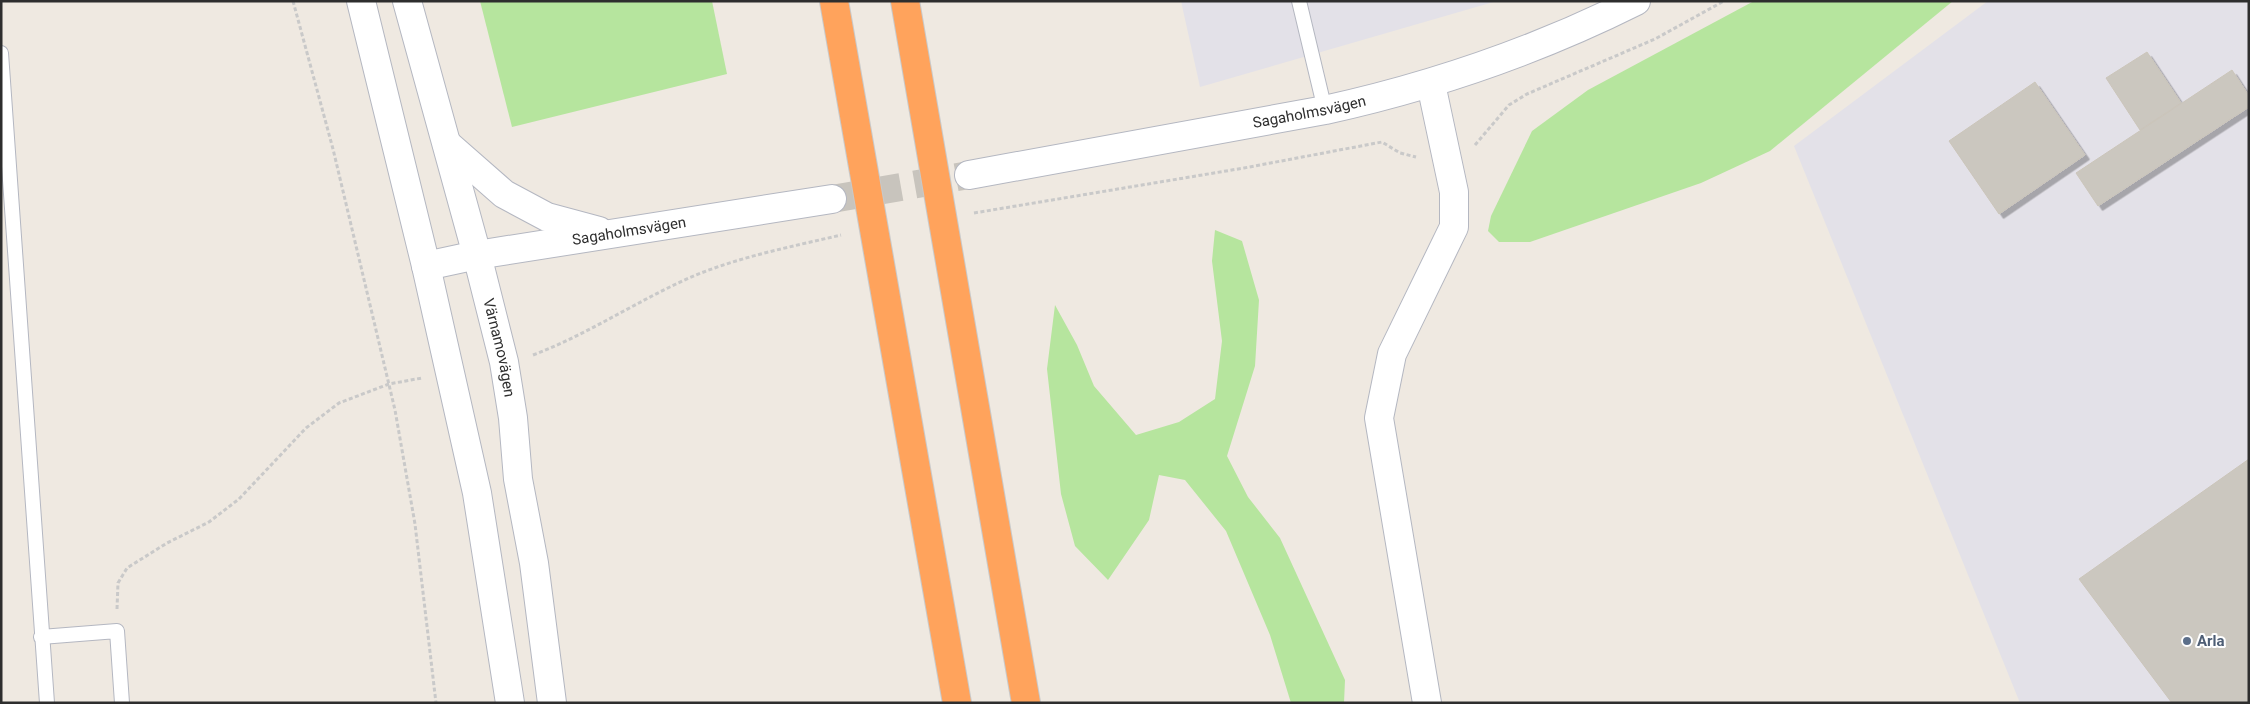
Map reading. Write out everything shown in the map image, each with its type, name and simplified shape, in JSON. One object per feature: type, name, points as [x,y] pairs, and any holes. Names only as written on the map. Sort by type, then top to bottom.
[{"type":"highway","points":[[834,1],[957,703]]},
{"type":"highway","points":[[905,1],[1026,703]]},
{"type":"street","points":[[361,1],[426,266],[480,512],[510,703]]},
{"type":"street","name":"Värnamovägen","points":[[407,1],[477,255],[504,362],[513,418],[518,479],[534,563],[552,703]]},
{"type":"street","name":"Sagaholmsvägen","points":[[969,176],[1325,110],[1431,84],[1518,55],[1636,1]]},
{"type":"street","points":[[1427,703],[1379,418],[1392,354],[1454,227],[1454,192],[1431,84]]},
{"type":"street","points":[[447,144],[504,194],[547,217],[610,234]]},
{"type":"street","name":"Sagaholmsvägen","points":[[426,266],[477,255],[832,199]]},
{"type":"lane","points":[[1300,1],[1325,110]]},
{"type":"lane","points":[[1,53],[47,703]]},
{"type":"lane","points":[[41,637],[117,631],[122,703]]},
{"type":"path","points":[[293,1],[333,149],[389,384],[415,524],[436,703]]},
{"type":"path","points":[[504,362],[533,355],[565,342],[677,283],[711,270],[768,252],[841,235]]},
{"type":"path","points":[[117,631],[118,582],[127,568],[167,543],[209,522],[239,499],[306,428],[339,403],[389,384],[450,373]]},
{"type":"shaded area","points":[[1181,1],[1497,1],[1200,87]]},
{"type":"shaded area","points":[[1988,1],[2249,1],[2249,703],[2020,703],[1794,146]]},
{"type":"green space","points":[[480,1],[712,1],[727,74],[512,127]]},
{"type":"green space","points":[[1754,1],[1953,1],[1770,151],[1701,183],[1530,242],[1499,242],[1488,231],[1491,216],[1532,131],[1588,90]]},
{"type":"green space","points":[[1215,230],[1242,241],[1259,300],[1255,366],[1227,456],[1248,497],[1280,538],[1345,680],[1344,703],[1291,703],[1270,635],[1226,531],[1185,480],[1159,475],[1149,520],[1108,580],[1075,546],[1061,494],[1047,369],[1055,305],[1077,345],[1094,386],[1136,435],[1179,422],[1215,399],[1222,341],[1212,261]]},
{"type":"building","points":[[2147,52],[2181,103],[2140,130],[2106,78]]},
{"type":"building","points":[[2232,70],[2249,96],[2249,107],[2098,206],[2076,173]]},
{"type":"building","points":[[2035,82],[2085,155],[1999,214],[1949,141]]},
{"type":"building","name":"Arla","points":[[2249,459],[2249,703],[2172,703],[2079,579]]},
{"type":"tunnel","points":[[832,199],[969,175]]},
{"type":"place","name":"Arla","points":[[2187,641]]}]
